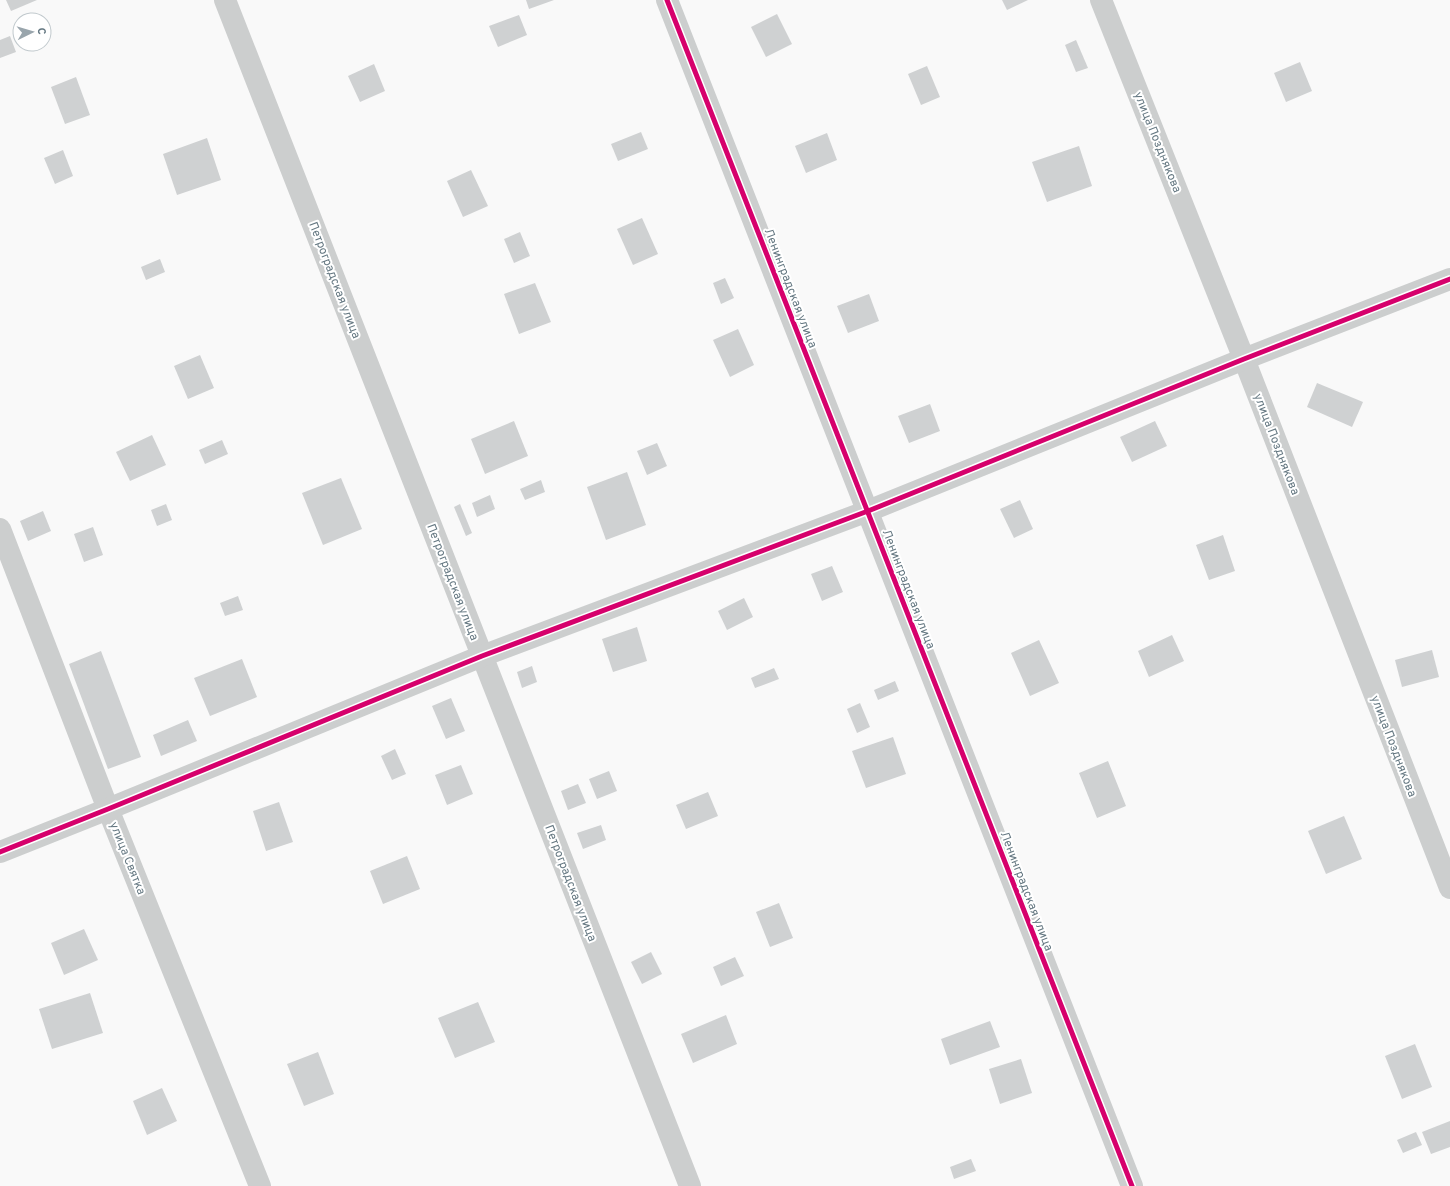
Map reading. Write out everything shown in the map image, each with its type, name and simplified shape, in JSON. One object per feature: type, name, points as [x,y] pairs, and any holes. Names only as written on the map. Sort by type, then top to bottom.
[{"type":"street","name":"Петроградская улица","points":[[225,0],[690,1186]]},
{"type":"street","name":"Ленинградская улица","points":[[668,0],[1132,1186]]},
{"type":"street","name":"улица Позднякова","points":[[1101,0],[1244,359],[1450,888]]},
{"type":"street","points":[[0,852],[482,656],[868,511],[1244,359],[1450,279]]},
{"type":"street","name":"улица Святка","points":[[0,529],[108,809],[260,1186]]},
{"type":"building","points":[[6,0],[37,0],[11,11]]},
{"type":"building","points":[[526,0],[554,0],[529,9]]},
{"type":"building","points":[[1002,0],[1028,0],[1007,10]]},
{"type":"building","points":[[777,14],[792,44],[766,57],[751,27]]},
{"type":"building","points":[[519,15],[527,35],[498,47],[489,26]]},
{"type":"building","points":[[10,36],[12,41],[12,52],[16,52],[0,58],[0,40]]},
{"type":"building","points":[[1076,40],[1088,68],[1076,72],[1065,45]]},
{"type":"building","points":[[1300,62],[1312,91],[1286,102],[1274,73]]},
{"type":"building","points":[[374,64],[385,91],[360,102],[348,76]]},
{"type":"building","points":[[927,66],[940,97],[921,105],[908,74]]},
{"type":"building","points":[[76,77],[90,115],[65,124],[51,87]]},
{"type":"building","points":[[641,132],[648,149],[618,161],[611,144]]},
{"type":"building","points":[[827,133],[837,160],[806,173],[795,146]]},
{"type":"building","points":[[207,138],[221,180],[177,195],[163,154]]},
{"type":"building","points":[[1079,146],[1092,186],[1047,202],[1032,162]]},
{"type":"building","points":[[63,150],[73,176],[55,184],[44,158]]},
{"type":"building","points":[[471,170],[488,206],[463,217],[447,181]]},
{"type":"building","points":[[642,218],[658,254],[633,265],[617,229]]},
{"type":"building","points":[[520,232],[530,256],[514,263],[504,239]]},
{"type":"building","points":[[160,259],[165,272],[146,280],[141,267]]},
{"type":"building","points":[[725,278],[734,298],[721,304],[713,283]]},
{"type":"building","points":[[535,283],[551,322],[519,334],[504,294]]},
{"type":"building","points":[[869,294],[879,321],[848,333],[837,306]]},
{"type":"building","points":[[738,329],[754,365],[730,377],[713,340]]},
{"type":"building","points":[[200,355],[214,388],[188,399],[174,366]]},
{"type":"building","points":[[1317,383],[1363,402],[1352,427],[1307,407]]},
{"type":"building","points":[[930,404],[940,431],[909,443],[898,416]]},
{"type":"building","points":[[514,421],[528,456],[485,474],[471,439]]},
{"type":"building","points":[[1155,421],[1167,446],[1132,462],[1120,437]]},
{"type":"building","points":[[152,435],[166,465],[130,481],[116,452]]},
{"type":"building","points":[[222,440],[228,454],[205,464],[199,450]]},
{"type":"building","points":[[657,443],[667,466],[647,475],[637,451]]},
{"type":"building","points":[[627,472],[646,525],[606,540],[587,487]]},
{"type":"building","points":[[341,478],[362,529],[323,545],[302,493]]},
{"type":"building","points":[[541,480],[545,492],[525,500],[520,489]]},
{"type":"building","points":[[490,495],[495,509],[477,517],[472,503]]},
{"type":"building","points":[[1020,500],[1033,529],[1014,538],[1000,509]]},
{"type":"building","points":[[166,504],[172,520],[157,526],[151,510]]},
{"type":"building","points":[[460,504],[472,533],[466,536],[454,507]]},
{"type":"building","points":[[43,511],[51,531],[28,541],[20,521]]},
{"type":"building","points":[[93,527],[103,555],[84,562],[74,534]]},
{"type":"building","points":[[1223,535],[1235,571],[1209,580],[1196,545]]},
{"type":"building","points":[[832,566],[843,592],[822,601],[811,574]]},
{"type":"building","points":[[238,596],[243,610],[225,616],[220,603]]},
{"type":"building","points":[[744,598],[753,617],[727,630],[718,611]]},
{"type":"building","points":[[637,627],[647,661],[613,672],[602,639]]},
{"type":"building","points":[[1172,635],[1184,661],[1149,677],[1138,651]]},
{"type":"building","points":[[1039,640],[1059,683],[1030,696],[1011,653]]},
{"type":"building","points":[[1432,650],[1439,677],[1402,687],[1395,660]]},
{"type":"building","points":[[101,651],[141,757],[108,769],[69,664]]},
{"type":"building","points":[[242,659],[257,697],[210,716],[194,678]]},
{"type":"building","points":[[532,666],[537,682],[522,688],[517,672]]},
{"type":"building","points":[[774,668],[779,679],[755,688],[751,678]]},
{"type":"building","points":[[895,681],[899,691],[878,700],[874,690]]},
{"type":"building","points":[[451,698],[465,731],[446,739],[432,706]]},
{"type":"building","points":[[860,703],[870,727],[857,733],[847,709]]},
{"type":"building","points":[[188,720],[197,741],[161,756],[153,735]]},
{"type":"building","points":[[893,737],[906,774],[866,788],[852,751]]},
{"type":"building","points":[[395,749],[406,774],[392,780],[381,756]]},
{"type":"building","points":[[1108,761],[1126,806],[1097,818],[1079,773]]},
{"type":"building","points":[[461,765],[473,794],[447,805],[435,775]]},
{"type":"building","points":[[609,771],[617,791],[597,799],[589,779]]},
{"type":"building","points":[[578,784],[586,803],[568,810],[561,791]]},
{"type":"building","points":[[708,792],[718,816],[686,829],[676,805]]},
{"type":"building","points":[[279,802],[293,842],[266,851],[253,811]]},
{"type":"building","points":[[1344,816],[1362,859],[1326,874],[1308,831]]},
{"type":"building","points":[[601,825],[606,840],[583,849],[577,833]]},
{"type":"building","points":[[407,856],[420,889],[383,904],[370,871]]},
{"type":"building","points":[[779,903],[793,938],[770,947],[756,912]]},
{"type":"building","points":[[84,929],[98,960],[64,975],[51,943]]},
{"type":"building","points":[[651,952],[662,974],[642,984],[631,962]]},
{"type":"building","points":[[735,957],[744,976],[721,986],[713,967]]},
{"type":"building","points":[[90,993],[103,1033],[52,1049],[39,1009]]},
{"type":"building","points":[[478,1002],[495,1042],[455,1058],[438,1018]]},
{"type":"building","points":[[726,1015],[737,1044],[693,1063],[681,1034]]},
{"type":"building","points":[[990,1021],[1000,1047],[950,1065],[941,1039]]},
{"type":"building","points":[[1415,1044],[1432,1087],[1402,1099],[1385,1056]]},
{"type":"building","points":[[318,1052],[334,1094],[304,1106],[287,1064]]},
{"type":"building","points":[[1021,1059],[1032,1093],[1000,1104],[989,1069]]},
{"type":"building","points":[[162,1088],[177,1121],[147,1135],[133,1101]]},
{"type":"building","points":[[1450,1121],[1450,1147],[1431,1154],[1422,1132]]},
{"type":"building","points":[[1416,1132],[1422,1145],[1403,1153],[1397,1140]]},
{"type":"building","points":[[971,1159],[976,1171],[954,1179],[950,1167]]},
{"type":"cycle path","points":[[667,0],[1132,1186]]},
{"type":"cycle path","points":[[0,852],[482,656],[868,511],[1244,359],[1450,279]]}]
